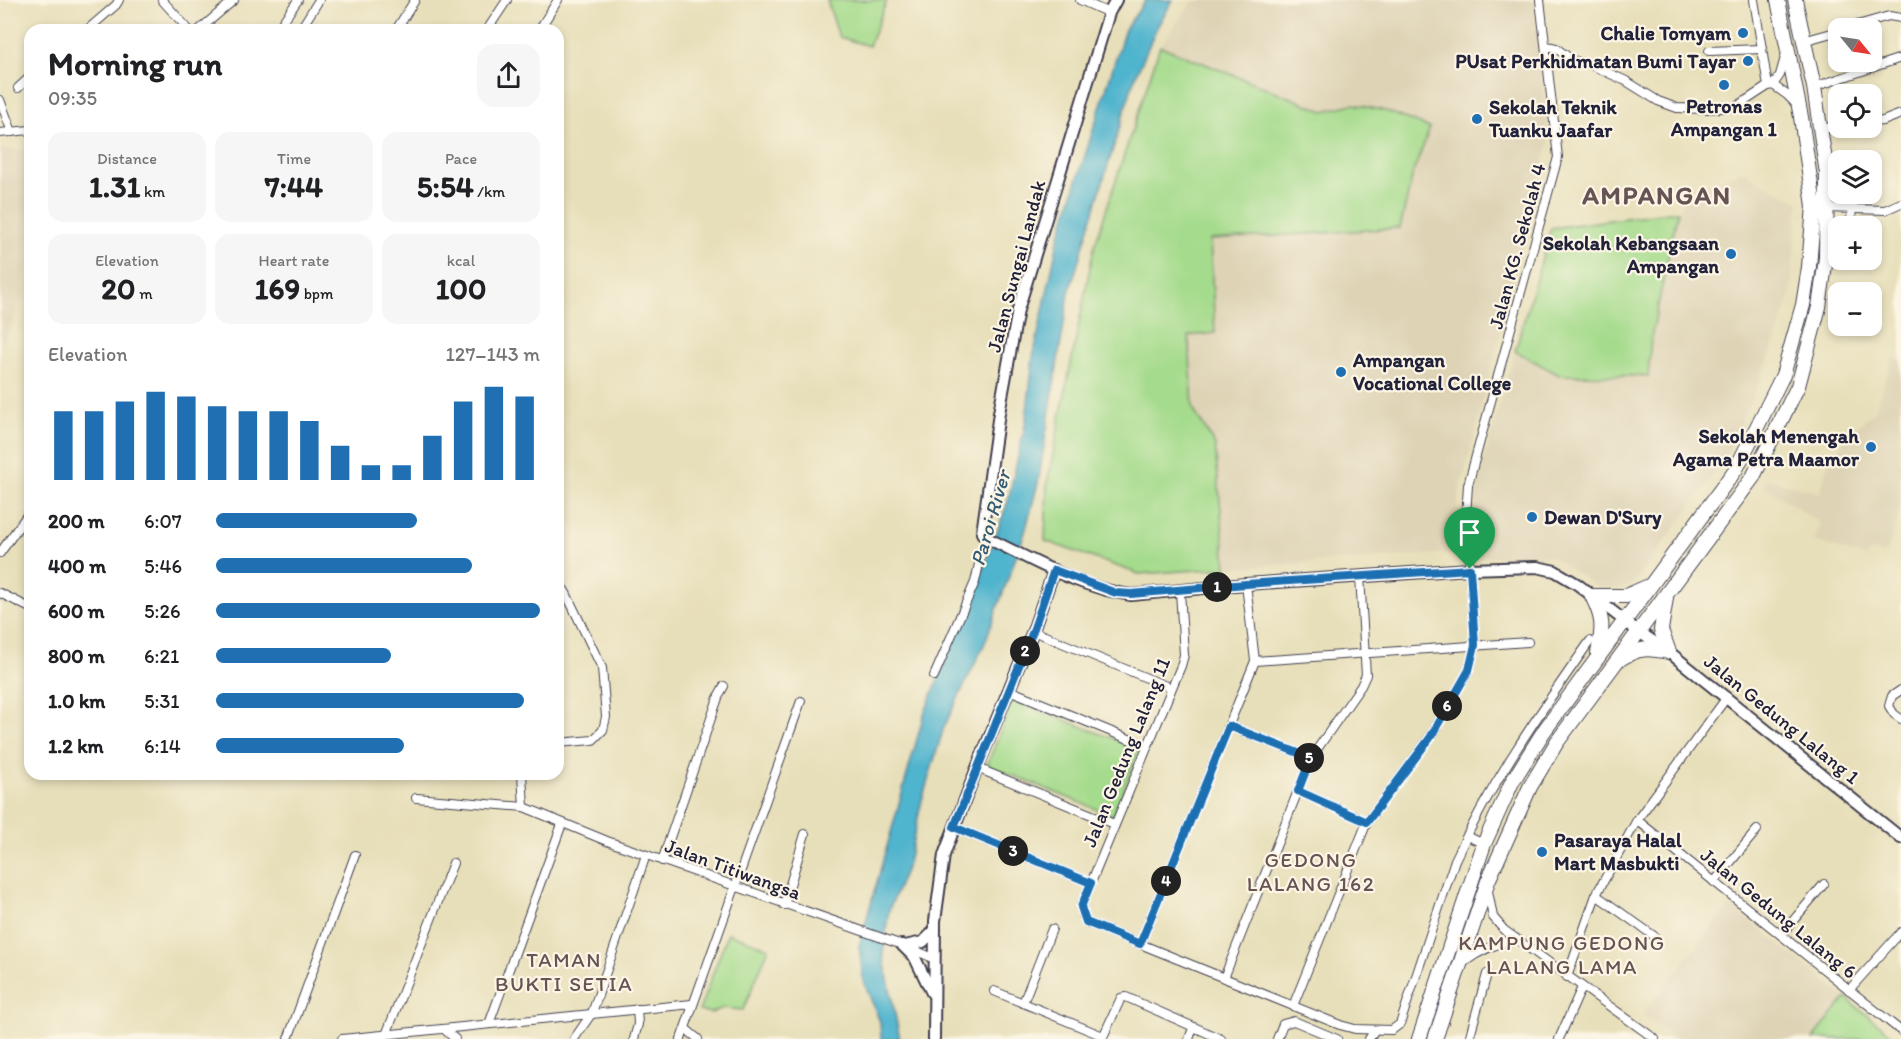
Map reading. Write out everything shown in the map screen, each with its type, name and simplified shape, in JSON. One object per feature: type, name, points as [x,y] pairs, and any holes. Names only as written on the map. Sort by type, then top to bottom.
[{"type":"highway","points":[[1419,1039],[1484,844],[1512,782],[1544,731],[1736,469],[1783,375],[1803,305],[1814,206],[1802,117],[1778,0]]},
{"type":"highway","points":[[1435,1039],[1488,881],[1530,787],[1557,742],[1753,477],[1798,386],[1819,307],[1826,258],[1827,174],[1814,87],[1795,0]]},
{"type":"highway","points":[[1596,659],[1602,629],[1601,612],[1592,596],[1626,596],[1651,585]]},
{"type":"highway","points":[[1669,591],[1663,608],[1661,630],[1669,652]]},
{"type":"highway","points":[[1616,662],[1633,651],[1649,648],[1669,652]]},
{"type":"street","points":[[94,24],[119,0]]},
{"type":"street","points":[[162,0],[184,24]]},
{"type":"street","points":[[206,24],[234,0]]},
{"type":"street","points":[[281,24],[298,0]]},
{"type":"street","points":[[304,24],[319,0]]},
{"type":"street","points":[[400,24],[415,0]]},
{"type":"street","points":[[491,24],[507,0]]},
{"type":"street","points":[[543,24],[558,0]]},
{"type":"street","points":[[1080,0],[1109,13]]},
{"type":"street","name":"Jalan Sungai Landak","points":[[989,540],[982,532],[991,462],[1018,310],[1109,13],[1116,0]]},
{"type":"street","name":"Jalan KG. Sekolah 4","points":[[1293,1006],[1367,822],[1430,738],[1469,670],[1475,645],[1466,517],[1468,485],[1558,157],[1540,0]]},
{"type":"street","points":[[1754,0],[1770,86],[1794,102],[1802,117]]},
{"type":"street","points":[[1882,18],[1889,16],[1901,18]]},
{"type":"street","points":[[1803,42],[1828,34]]},
{"type":"street","points":[[1547,46],[1556,48],[1572,60],[1591,65],[1626,81],[1658,101],[1677,108],[1726,109],[1736,107],[1770,86],[1784,64],[1786,45]]},
{"type":"street","points":[[1709,51],[1762,49]]},
{"type":"street","points":[[1814,87],[1901,58]]},
{"type":"street","points":[[18,88],[24,82]]},
{"type":"street","points":[[0,100],[12,132]]},
{"type":"street","points":[[1882,121],[1901,114]]},
{"type":"street","points":[[1820,129],[1828,128]]},
{"type":"street","points":[[0,133],[24,131]]},
{"type":"street","points":[[1827,208],[1885,210],[1901,203]]},
{"type":"street","points":[[1851,216],[1852,210]]},
{"type":"street","points":[[0,553],[24,519]]},
{"type":"street","points":[[934,676],[975,582],[989,540]]},
{"type":"street","name":"Jalan Gedung Lalang 1","points":[[989,540],[1054,570],[1116,593],[1131,594],[1470,569],[1537,567],[1555,571],[1669,652],[1901,838]]},
{"type":"street","points":[[934,1039],[933,958],[945,855],[977,768],[1033,631],[1054,570]]},
{"type":"street","points":[[1224,978],[1311,758],[1361,686],[1366,675],[1360,576]]},
{"type":"street","points":[[1246,584],[1255,661],[1140,944],[1340,1025],[1392,1030],[1400,1024],[1455,860],[1502,771],[1531,724],[1590,642]]},
{"type":"street","points":[[564,590],[602,668],[606,717],[603,730],[593,740],[564,742]]},
{"type":"street","name":"Jalan Gedung Lalang 11","points":[[1140,944],[1086,922],[1081,907],[1184,656],[1180,591]]},
{"type":"street","points":[[0,593],[24,605]]},
{"type":"street","points":[[1033,631],[1171,688]]},
{"type":"street","points":[[1255,661],[1528,642]]},
{"type":"street","points":[[662,861],[719,694],[724,686]]},
{"type":"street","points":[[1009,690],[1146,746]]},
{"type":"street","points":[[1901,690],[1892,696],[1889,706],[1901,719]]},
{"type":"street","points":[[1567,977],[1596,896],[1637,820],[1727,697]]},
{"type":"street","points":[[681,1039],[801,701]]},
{"type":"street","points":[[1229,726],[1311,758]]},
{"type":"street","points":[[977,768],[1114,824]]},
{"type":"street","points":[[522,780],[524,807]]},
{"type":"street","points":[[1298,791],[1367,822]]},
{"type":"street","name":"Jalan Titiwangsa","points":[[416,798],[524,807],[562,824],[662,861],[855,928],[933,958]]},
{"type":"street","name":"Jalan Gedung Lalang 6","points":[[1637,820],[1901,1031]]},
{"type":"street","points":[[489,1024],[562,824]]},
{"type":"street","points":[[954,827],[1091,883]]},
{"type":"street","points":[[1714,882],[1757,830]]},
{"type":"street","points":[[784,905],[805,834]]},
{"type":"street","points":[[1467,836],[1484,844]]},
{"type":"street","points":[[288,1039],[355,855]]},
{"type":"street","points":[[574,1039],[592,1013],[646,855]]},
{"type":"street","points":[[386,1035],[453,863]]},
{"type":"street","points":[[1488,881],[1493,917],[1503,930],[1655,1039]]},
{"type":"street","points":[[1781,935],[1824,884]]},
{"type":"street","points":[[1596,896],[1654,936]]},
{"type":"street","points":[[1023,1003],[1052,929]]},
{"type":"street","points":[[904,946],[923,942],[935,930]]},
{"type":"street","points":[[1850,990],[1901,933]]},
{"type":"street","points":[[1458,966],[1481,950],[1501,942],[1515,940]]},
{"type":"street","points":[[904,946],[915,958],[933,996]]},
{"type":"street","points":[[1469,1039],[1487,974]]},
{"type":"street","points":[[1558,1039],[1582,987]]},
{"type":"street","points":[[994,991],[1102,1038],[1121,998],[1126,997],[1221,1039]]},
{"type":"street","points":[[342,1039],[692,1004]]},
{"type":"street","points":[[634,1039],[638,1024],[636,1010]]},
{"type":"street","points":[[1277,1039],[1282,1024],[1294,1021],[1337,1039]]},
{"type":"street","points":[[1189,1039],[1193,1028]]},
{"type":"street","points":[[444,1029],[455,1039]]},
{"type":"street","points":[[686,1029],[698,1039]]},
{"type":"street","points":[[1369,1039],[1374,1030]]},
{"type":"shaded area","name":"Ampangan Vocational College","points":[[1194,0],[1532,0],[1534,3],[1549,141],[1458,499],[1457,553],[1226,568],[1215,445],[1193,409],[1189,335],[1215,333],[1210,239],[1400,228],[1413,173],[1430,128],[1353,104],[1325,111],[1160,46]]},
{"type":"shaded area","points":[[0,149],[24,150],[23,298],[0,350]]},
{"type":"shaded area","points":[[1741,171],[1799,202],[1790,297],[1767,364],[1724,460],[1635,582],[1621,589],[1601,589],[1550,556],[1476,557],[1476,486],[1551,228],[1678,211],[1686,198],[1703,187]]},
{"type":"shaded area","name":"Sekolah Menengah Agama Petra Maamor","points":[[1893,358],[1901,360],[1901,508],[1886,554],[1870,551],[1866,557],[1814,541],[1820,523],[1763,485],[1768,479],[1820,493],[1828,463],[1852,431],[1874,412]]},
{"type":"shaded area","points":[[1730,905],[1897,1039],[1676,1039],[1642,1014]]},
{"type":"green space","points":[[827,0],[887,0],[869,46],[839,37]]},
{"type":"green space","points":[[1160,46],[1324,111],[1353,104],[1386,111],[1430,128],[1413,173],[1400,228],[1210,240],[1215,333],[1189,336],[1193,409],[1215,445],[1226,568],[1139,574],[1045,541],[1047,484],[1094,247]]},
{"type":"green space","points":[[1678,211],[1651,338],[1648,376],[1559,375],[1515,351],[1551,228]]},
{"type":"green space","points":[[1013,700],[1140,749],[1113,816],[987,765]]},
{"type":"green space","points":[[728,933],[769,948],[743,1010],[723,1008],[711,1013],[699,1011]]},
{"type":"green space","points":[[1846,998],[1897,1039],[1813,1039]]},
{"type":"water","points":[[1146,0],[1173,0],[1157,27],[1134,80],[1069,293],[1038,483],[1025,532],[984,645],[944,727],[922,800],[908,863],[889,910],[883,954],[900,1039],[881,1039],[880,1022],[863,980],[859,946],[924,714],[986,563],[1008,501],[1026,421],[1033,357],[1058,241],[1125,29]]},
{"type":"place","name":"Chalie Tomyam","points":[[1743,33]]},
{"type":"place","name":"PUsat Perkhidmatan Bumi Tayar","points":[[1748,61]]},
{"type":"place","name":"Petronas Ampangan 1","points":[[1724,85]]},
{"type":"place","name":"Sekolah Teknik Tuanku Jaafar","points":[[1477,119]]},
{"type":"place","name":"Sekolah Kebangsaan Ampangan","points":[[1731,254]]},
{"type":"place","name":"Ampangan Vocational College","points":[[1341,372]]},
{"type":"place","name":"Sekolah Menengah Agama Petra Maamor","points":[[1871,447]]},
{"type":"place","name":"Dewan D'Sury","points":[[1532,517]]},
{"type":"place","name":"Pasaraya Halal Mart Masbukti","points":[[1542,852]]},
{"type":"district","name":"AMPANGAN","points":[[1657,195]]},
{"type":"district","name":"GEDONG LALANG 162","points":[[1311,871]]},
{"type":"district","name":"KAMPUNG GEDONG LALANG LAMA","points":[[1562,954]]},
{"type":"district","name":"TAMAN BUKTI SETIA","points":[[564,971]]},
{"type":"route","points":[[1470,569],[1475,645],[1469,670],[1430,738],[1367,822],[1298,791],[1311,758],[1229,726],[1140,944],[1086,922],[1081,907],[1091,883],[954,827],[1033,631],[1054,570],[1116,593],[1146,594],[1246,584],[1470,569]]},
{"type":"water label","name":"Paroi River","points":[[990,518]]}]
